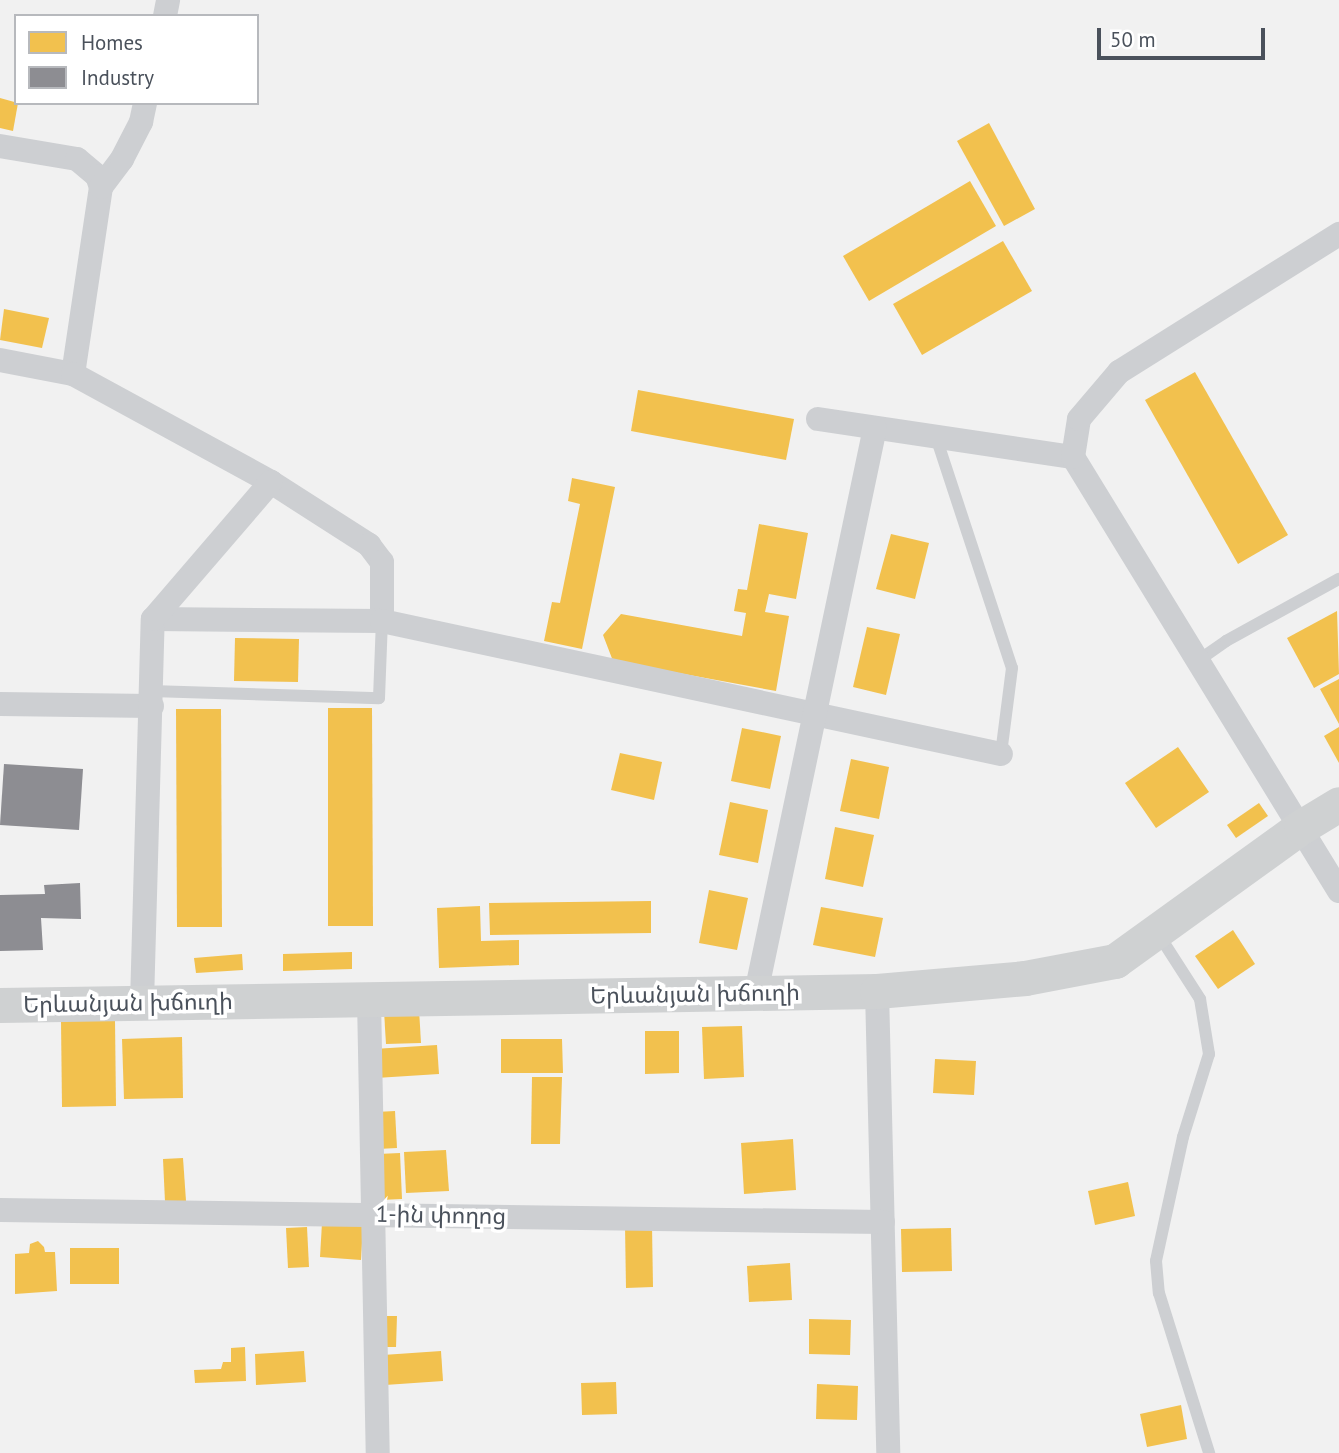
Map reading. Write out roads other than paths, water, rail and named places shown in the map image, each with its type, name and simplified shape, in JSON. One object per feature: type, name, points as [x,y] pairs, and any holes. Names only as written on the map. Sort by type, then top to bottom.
[{"type":"main road","name":"Երևանյան խճուղի","points":[[0,1005],[877,991],[1025,978],[1115,961],[1301,827],[1339,804]]},
{"type":"street","points":[[73,374],[101,187],[122,159],[141,122],[145,105]]},
{"type":"street","points":[[0,146],[77,159],[97,176],[101,187]]},
{"type":"street","points":[[1339,234],[1119,372],[1079,419],[1073,457],[1339,891]]},
{"type":"street","points":[[0,359],[73,374],[271,482],[369,545],[383,562],[382,621]]},
{"type":"street","points":[[818,419],[1073,457]]},
{"type":"street","points":[[756,993],[875,428]]},
{"type":"street","points":[[142,1003],[153,619],[271,482]]},
{"type":"street","points":[[153,619],[382,621],[1001,754]]},
{"type":"street","points":[[0,704],[151,699]]},
{"type":"street","points":[[877,991],[888,1453]]},
{"type":"street","points":[[369,999],[378,1453]]},
{"type":"street","name":"1-ին փողոց","points":[[0,1210],[883,1222]]},
{"type":"lane","points":[[936,437],[1012,668],[1001,754]]},
{"type":"lane","points":[[1199,660],[1226,641],[1339,579]]},
{"type":"lane","points":[[151,699],[379,698],[382,621]]},
{"type":"lane","points":[[1157,931],[1200,999],[1209,1054],[1183,1137],[1156,1261],[1159,1293],[1209,1453]]}]
